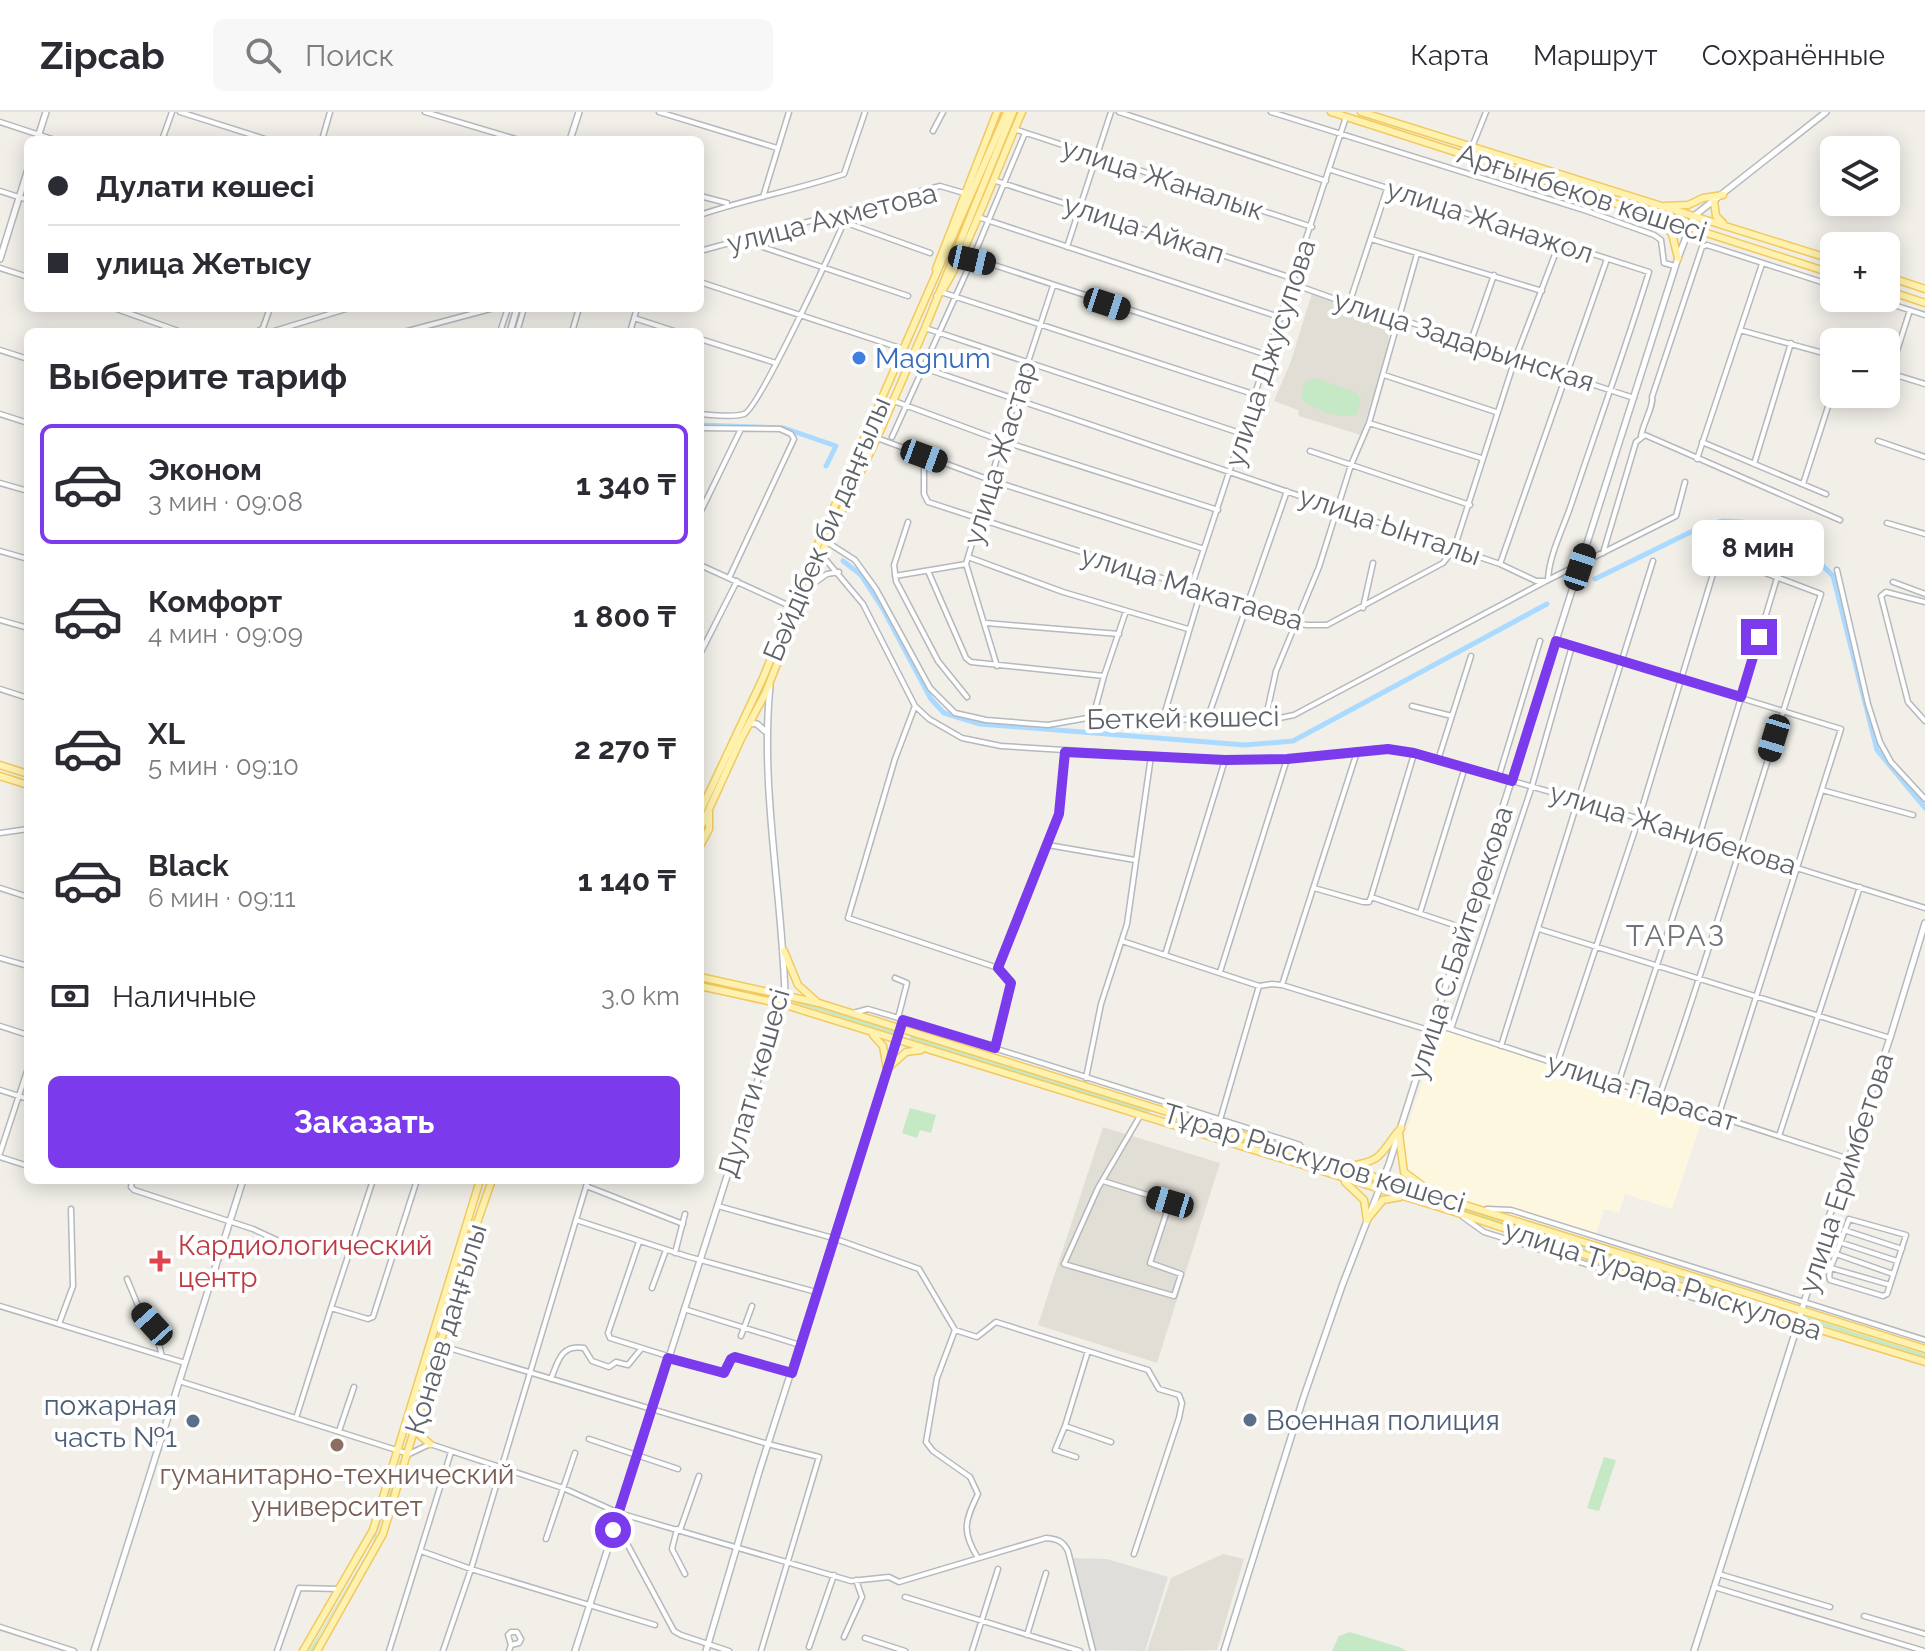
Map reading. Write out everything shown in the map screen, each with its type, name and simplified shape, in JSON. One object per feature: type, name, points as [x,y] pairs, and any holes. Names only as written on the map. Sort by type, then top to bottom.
[{"type":"main road","points":[[38,136],[46,112]]},
{"type":"main road","points":[[571,136],[579,112]]},
{"type":"main road","points":[[931,289],[942,249],[997,112]]},
{"type":"main road","points":[[940,294],[1010,112]]},
{"type":"main road","name":"Бәйдібек би даңғылы","points":[[704,803],[763,678],[811,560],[1010,112]]},
{"type":"main road","points":[[940,294],[961,256],[1022,112]]},
{"type":"main road","name":"Арғынбеков көшесі","points":[[1331,112],[1820,270]]},
{"type":"main road","points":[[1694,216],[1826,112]]},
{"type":"main road","name":"Арғынбеков көшесі","points":[[1366,113],[1820,256]]},
{"type":"main road","points":[[0,259],[24,182]]},
{"type":"main road","points":[[1663,206],[1688,205],[1703,198],[1723,195]]},
{"type":"main road","points":[[1714,201],[1716,216],[1726,226]]},
{"type":"main road","name":"улица С.Байтерекова","points":[[1224,1651],[1303,1399],[1400,1131],[1694,216]]},
{"type":"main road","points":[[1660,218],[1672,234],[1677,262]]},
{"type":"main road","points":[[1900,281],[1925,289]]},
{"type":"main road","name":"Бәйдібек би даңғылы","points":[[704,821],[765,694],[821,554],[877,438],[940,294]]},
{"type":"main road","points":[[1900,295],[1925,303]]},
{"type":"main road","name":"Дулати көшесі","points":[[575,1651],[785,995],[765,732],[770,681]]},
{"type":"main road","points":[[749,723],[762,726],[765,732]]},
{"type":"main road","points":[[0,765],[24,773]]},
{"type":"main road","points":[[0,776],[24,784]]},
{"type":"main road","points":[[704,838],[709,829],[709,812]]},
{"type":"main road","name":"улица Еримбетова","points":[[1694,1651],[1925,923]]},
{"type":"main road","points":[[784,951],[798,985],[819,1003]]},
{"type":"main road","name":"Тұрар Рыскұлов көшесі","points":[[704,978],[819,1003],[1008,1056],[1159,1109],[1730,1288],[1802,1306],[1925,1349]]},
{"type":"main road","points":[[704,987],[782,1004],[897,1041]]},
{"type":"main road","points":[[706,1651],[736,1546],[901,1028]]},
{"type":"main road","points":[[862,1029],[882,1044],[887,1069]]},
{"type":"main road","name":"улица Турара Рыскулова","points":[[897,1041],[1458,1213],[1761,1312],[1796,1327],[1925,1362]]},
{"type":"main road","points":[[887,1069],[910,1051],[936,1052]]},
{"type":"main road","points":[[1156,1121],[1159,1109]]},
{"type":"main road","points":[[1346,1167],[1370,1163],[1381,1157],[1400,1131]]},
{"type":"main road","points":[[1400,1131],[1404,1172],[1435,1195]]},
{"type":"main road","points":[[1339,1177],[1364,1200],[1368,1219]]},
{"type":"main road","points":[[94,1651],[242,1184]]},
{"type":"main road","name":"Қонаев даңғылы","points":[[303,1651],[373,1530],[479,1184]]},
{"type":"main road","name":"Қонаев даңғылы","points":[[317,1651],[383,1534],[491,1184]]},
{"type":"main road","points":[[1368,1219],[1383,1200],[1402,1196]]},
{"type":"main road","points":[[1726,1301],[1730,1288]]},
{"type":"main road","points":[[415,1431],[430,1444]]},
{"type":"street","points":[[163,136],[172,112]]},
{"type":"street","points":[[180,112],[255,136]]},
{"type":"street","points":[[323,136],[330,112]]},
{"type":"street","points":[[425,112],[506,136]]},
{"type":"street","points":[[659,112],[777,148]]},
{"type":"street","points":[[763,197],[789,112]]},
{"type":"street","points":[[704,213],[844,174],[865,112]]},
{"type":"street","points":[[933,131],[943,112]]},
{"type":"street","points":[[1067,247],[1111,112]]},
{"type":"street","points":[[1119,112],[1326,181]]},
{"type":"street","points":[[1271,112],[1654,235],[1661,240],[1664,263],[1677,262]]},
{"type":"street","points":[[1472,147],[1486,112]]},
{"type":"street","name":"улица Джусупова","points":[[1191,588],[1270,356],[1346,117]]},
{"type":"street","points":[[0,122],[35,136]]},
{"type":"street","name":"улица Жаналык","points":[[1014,129],[1312,227]]},
{"type":"street","points":[[892,437],[1025,133]]},
{"type":"street","name":"улица Жанажол","points":[[1331,170],[1649,272],[1620,366],[1609,389]]},
{"type":"street","name":"улица Айкап","points":[[992,180],[1080,207],[1294,282]]},
{"type":"street","name":"улица Ахметова","points":[[704,250],[940,186],[964,193]]},
{"type":"street","points":[[1349,304],[1387,188]]},
{"type":"street","points":[[0,191],[24,199]]},
{"type":"street","points":[[1587,211],[1592,196]]},
{"type":"street","points":[[704,197],[729,204]]},
{"type":"street","points":[[704,414],[742,415],[748,412],[776,363],[849,210]]},
{"type":"street","points":[[978,217],[1282,318]]},
{"type":"street","points":[[844,222],[930,253]]},
{"type":"street","points":[[740,239],[908,296]]},
{"type":"street","points":[[1371,239],[1542,291]]},
{"type":"street","points":[[1454,549],[1515,359],[1559,244]]},
{"type":"street","points":[[1603,553],[1636,442],[1653,404],[1652,397],[1702,247],[1707,245],[1820,281]]},
{"type":"street","points":[[1265,721],[1273,681],[1319,567],[1351,465],[1369,423],[1417,254]]},
{"type":"street","points":[[961,256],[1270,356]]},
{"type":"street","points":[[1500,564],[1607,259]]},
{"type":"street","points":[[1697,459],[1763,263]]},
{"type":"street","points":[[0,268],[24,276]]},
{"type":"street","points":[[1471,341],[1494,275]]},
{"type":"street","name":"улица Задарьинская","points":[[1294,282],[1349,304],[1471,341],[1515,359],[1634,398]]},
{"type":"street","points":[[704,283],[904,350]]},
{"type":"street","name":"улица Жастар","points":[[997,666],[966,564],[1053,286]]},
{"type":"street","points":[[940,294],[1256,395]]},
{"type":"street","points":[[1900,307],[1925,315]]},
{"type":"street","points":[[1900,338],[1910,310]]},
{"type":"street","points":[[125,312],[170,328]]},
{"type":"street","points":[[284,328],[336,312]]},
{"type":"street","points":[[419,328],[479,312]]},
{"type":"street","points":[[631,328],[636,312]]},
{"type":"street","points":[[634,318],[657,328]]},
{"type":"street","points":[[925,328],[1243,434]]},
{"type":"street","points":[[1740,330],[1820,352]]},
{"type":"street","points":[[704,340],[776,363]]},
{"type":"street","points":[[1754,464],[1791,343]]},
{"type":"street","points":[[0,350],[24,358]]},
{"type":"street","name":"улица Ынталы","points":[[909,363],[1500,564],[1536,581],[1548,580]]},
{"type":"street","points":[[1384,375],[1497,413]]},
{"type":"street","points":[[1900,376],[1925,384]]},
{"type":"street","points":[[1548,580],[1549,566],[1609,389]]},
{"type":"street","points":[[893,400],[1002,441],[1218,510]]},
{"type":"street","points":[[1803,484],[1828,408]]},
{"type":"street","points":[[0,414],[24,422]]},
{"type":"street","points":[[1369,423],[1482,459]]},
{"type":"street","points":[[704,428],[780,429],[794,439],[729,578]]},
{"type":"street","points":[[704,505],[741,429]]},
{"type":"street","points":[[1641,436],[1651,437],[1840,520]]},
{"type":"street","points":[[877,438],[990,480],[1204,549]]},
{"type":"street","points":[[1878,441],[1925,457]]},
{"type":"street","points":[[1702,442],[1826,494]]},
{"type":"street","points":[[1310,451],[1470,505]]},
{"type":"street","name":"улица Макатаева","points":[[924,456],[925,499],[978,520],[1306,625],[1325,625],[1363,608],[1443,563],[1454,549]]},
{"type":"street","name":"Беткей көшесі","points":[[827,542],[855,560],[876,589],[930,688],[955,713],[986,720],[1048,725],[1093,717],[1162,722],[1208,717],[1265,721],[1294,715],[1676,516],[1685,482]]},
{"type":"street","points":[[0,483],[24,490]]},
{"type":"street","points":[[1208,717],[1287,491]]},
{"type":"street","points":[[908,522],[895,558],[895,576],[938,661],[967,697]]},
{"type":"street","points":[[1887,523],[1925,534]]},
{"type":"street","points":[[0,551],[24,558]]},
{"type":"street","name":"улица Жанибекова","points":[[821,554],[863,604],[915,706],[945,729],[981,744],[1065,752],[1225,760],[1287,759],[1388,749],[1414,753],[1639,818],[1925,908]]},
{"type":"street","points":[[968,557],[1063,592],[1188,629]]},
{"type":"street","points":[[1557,1064],[1639,818],[1716,564],[1725,560],[1821,594],[1701,979],[1659,1097]]},
{"type":"street","points":[[1501,1046],[1653,561]]},
{"type":"street","points":[[1363,608],[1373,563]]},
{"type":"street","points":[[895,576],[966,564]]},
{"type":"street","points":[[704,567],[792,607]]},
{"type":"street","points":[[1837,570],[1868,704],[1880,742],[1891,762],[1925,799]]},
{"type":"street","points":[[928,571],[966,658],[971,662],[1104,676]]},
{"type":"street","points":[[807,588],[827,574],[839,572]]},
{"type":"street","points":[[1618,1084],[1699,837],[1777,578]]},
{"type":"street","points":[[704,646],[737,581]]},
{"type":"street","points":[[1893,582],[1925,594]]},
{"type":"street","points":[[1162,722],[1201,591]]},
{"type":"street","points":[[1925,602],[1886,592],[1881,596],[1908,702],[1925,721]]},
{"type":"street","points":[[1093,717],[1126,611]]},
{"type":"street","points":[[0,620],[24,627]]},
{"type":"street","points":[[986,623],[1119,634]]},
{"type":"street","points":[[1499,776],[1540,641]]},
{"type":"street","points":[[1556,641],[1841,729],[1718,1117]]},
{"type":"street","points":[[1450,1029],[1532,786],[1572,646]]},
{"type":"street","points":[[1438,760],[1471,656]]},
{"type":"street","points":[[0,689],[24,697]]},
{"type":"street","points":[[915,706],[895,759],[848,918],[998,968],[1011,983],[995,1048]]},
{"type":"street","points":[[1412,706],[1452,716]]},
{"type":"street","points":[[998,968],[1059,814],[1065,752]]},
{"type":"street","points":[[1282,985],[1357,752]]},
{"type":"street","points":[[1314,888],[1369,902],[1414,753]]},
{"type":"street","points":[[1086,1078],[1101,1004],[1127,924],[1151,756]]},
{"type":"street","points":[[1220,972],[1287,759]]},
{"type":"street","points":[[1165,955],[1225,760]]},
{"type":"street","points":[[1420,913],[1465,767]]},
{"type":"street","points":[[1822,790],[1913,815]]},
{"type":"street","points":[[0,833],[24,830]]},
{"type":"street","points":[[1048,845],[1135,860]]},
{"type":"street","points":[[1779,1136],[1860,887]]},
{"type":"street","points":[[0,888],[24,896]]},
{"type":"street","points":[[1371,897],[1454,925]]},
{"type":"street","points":[[1539,929],[1890,1038]]},
{"type":"street","points":[[1122,941],[1259,986],[1282,985],[1422,1028]]},
{"type":"street","points":[[0,958],[24,965]]},
{"type":"street","points":[[895,978],[907,983],[901,1028]]},
{"type":"street","points":[[1220,1120],[1259,986]]},
{"type":"street","points":[[853,1013],[868,1009],[995,1048],[1008,1056],[1300,1145],[1303,1154]]},
{"type":"street","name":"улица Парасат","points":[[1435,1024],[1849,1159]]},
{"type":"street","points":[[0,1026],[24,1034]]},
{"type":"street","points":[[24,1081],[0,1155],[24,1164]]},
{"type":"street","points":[[0,1090],[24,1098]]},
{"type":"street","points":[[1103,1181],[1170,1202],[1150,1263],[1181,1274],[1174,1296],[1064,1264],[1103,1181],[1140,1116]]},
{"type":"street","points":[[131,1184],[134,1190],[230,1221],[283,1243]]},
{"type":"street","points":[[296,1418],[372,1184]]},
{"type":"street","points":[[331,1308],[368,1319],[373,1317],[416,1184]]},
{"type":"street","points":[[443,1651],[471,1569],[587,1184]]},
{"type":"street","points":[[589,1184],[683,1224]]},
{"type":"street","points":[[718,1206],[833,1238],[919,1269],[955,1330],[977,1337],[996,1322],[1148,1370],[1159,1389],[1179,1395],[1182,1403],[1134,1554]]},
{"type":"street","points":[[59,1324],[73,1286],[71,1209]]},
{"type":"street","points":[[1476,1209],[1511,1210],[1802,1306],[1925,1340]]},
{"type":"street","points":[[1458,1213],[1484,1232],[1796,1327]]},
{"type":"street","points":[[675,1253],[685,1214]]},
{"type":"street","points":[[1849,1219],[1905,1234],[1887,1294],[1883,1296],[1830,1280],[1844,1230],[1849,1219]]},
{"type":"street","points":[[576,1220],[675,1253],[816,1292]]},
{"type":"street","points":[[1844,1230],[1902,1249]]},
{"type":"street","points":[[639,1242],[608,1333],[610,1338],[724,1373],[735,1357],[792,1373]]},
{"type":"street","points":[[1839,1242],[1897,1261]]},
{"type":"street","points":[[1822,1245],[1893,1274]]},
{"type":"street","points":[[652,1288],[666,1250]]},
{"type":"street","points":[[1831,1268],[1890,1285]]},
{"type":"street","points":[[127,1279],[139,1308],[154,1326],[162,1356]]},
{"type":"street","points":[[0,1306],[185,1363]]},
{"type":"street","points":[[741,1336],[752,1306]]},
{"type":"street","points":[[684,1309],[800,1345]]},
{"type":"street","points":[[1743,1312],[1761,1312]]},
{"type":"street","points":[[955,1330],[937,1378],[926,1442],[933,1451],[970,1477],[978,1494],[965,1525],[978,1558]]},
{"type":"street","points":[[439,1345],[819,1457],[761,1651]]},
{"type":"street","points":[[551,1379],[562,1352],[570,1347],[584,1348],[592,1361],[609,1367],[616,1362],[628,1365],[641,1349]]},
{"type":"street","points":[[1076,1457],[1055,1450],[1088,1351]]},
{"type":"street","points":[[179,1381],[339,1431],[400,1446],[409,1454],[430,1444],[563,1488],[619,1513],[856,1580],[889,1577],[899,1582],[1046,1538],[1057,1539],[1064,1544],[1093,1651]]},
{"type":"street","points":[[339,1431],[354,1387]]},
{"type":"street","points":[[1065,1426],[1111,1442]]},
{"type":"street","points":[[589,1439],[678,1469]]},
{"type":"street","points":[[389,1651],[451,1452]]},
{"type":"street","points":[[546,1539],[575,1453]]},
{"type":"street","points":[[685,1574],[672,1549],[699,1476]]},
{"type":"street","points":[[614,1528],[624,1538],[672,1628],[685,1637],[729,1651]]},
{"type":"street","points":[[421,1551],[655,1625]]},
{"type":"street","points":[[972,1651],[998,1569]]},
{"type":"street","points":[[1027,1635],[1046,1573]]},
{"type":"street","points":[[1719,1574],[1830,1607]]},
{"type":"street","points":[[809,1647],[834,1575]]},
{"type":"street","points":[[844,1637],[862,1597],[856,1580]]},
{"type":"street","points":[[1714,1587],[1924,1651]]},
{"type":"street","points":[[277,1651],[299,1588],[338,1589]]},
{"type":"street","points":[[905,1597],[1080,1651]]},
{"type":"street","points":[[1864,1616],[1925,1634]]},
{"type":"street","points":[[0,1627],[74,1651]]},
{"type":"street","points":[[865,1638],[905,1651]]},
{"type":"street","points":[[509,1651],[511,1645]]},
{"type":"shaded area","points":[[1312,293],[1378,314],[1389,337],[1361,435],[1299,416],[1298,410],[1274,401],[1291,361]]},
{"type":"shaded area","points":[[1447,1029],[1703,1117],[1672,1209],[1625,1194],[1619,1213],[1604,1209],[1594,1241],[1433,1190],[1407,1177],[1400,1170],[1398,1156],[1439,1030]]},
{"type":"shaded area","points":[[1103,1127],[1220,1163],[1157,1363],[1038,1325]]},
{"type":"shaded area","points":[[1223,1554],[1244,1559],[1217,1650],[1147,1651],[1171,1578]]},
{"type":"shaded area","points":[[1072,1558],[1107,1559],[1168,1577],[1145,1651],[1093,1650]]},
{"type":"green space","points":[[1315,378],[1357,393],[1361,400],[1357,414],[1336,415],[1320,410],[1301,398],[1305,382]]},
{"type":"green space","points":[[797,999],[895,1030],[894,1034],[795,1003]]},
{"type":"green space","points":[[911,1034],[1150,1109],[1149,1114],[910,1039]]},
{"type":"green space","points":[[910,1108],[936,1115],[931,1133],[920,1130],[917,1138],[902,1133]]},
{"type":"green space","points":[[1168,1115],[1377,1181],[1376,1185],[1166,1120]]},
{"type":"green space","points":[[1401,1188],[1725,1290],[1724,1294],[1400,1192]]},
{"type":"green space","points":[[1803,1316],[1925,1354],[1925,1358],[1802,1319]]},
{"type":"green space","points":[[1604,1457],[1616,1460],[1599,1511],[1587,1508]]},
{"type":"green space","points":[[400,1460],[373,1545],[313,1651],[309,1651],[372,1545]]},
{"type":"green space","points":[[1350,1632],[1406,1651],[1332,1651],[1339,1636]]},
{"type":"waterway","points":[[704,425],[784,428],[836,446],[826,466]]},
{"type":"waterway","points":[[1595,579],[1705,525],[1723,521],[1743,522],[1781,535],[1807,550],[1833,576],[1877,750],[1925,808]]},
{"type":"waterway","points":[[843,561],[861,575],[883,609],[931,699],[944,713],[980,724],[1245,745],[1293,741],[1547,604]]},
{"type":"place","name":"Magnum","points":[[859,358]]},
{"type":"place","name":"Кардиологический центр","points":[[160,1261]]},
{"type":"place","name":"Военная полиция","points":[[1250,1420]]},
{"type":"place","name":"пожарная часть №1","points":[[193,1421]]},
{"type":"place","name":"гуманитарно-технический университет","points":[[337,1445]]},
{"type":"district","name":"ТАРАЗ","points":[[1676,935]]},
{"type":"route","points":[[613,1530],[668,1358],[724,1373],[735,1357],[792,1373],[903,1020],[995,1048],[1011,983],[998,968],[1059,814],[1065,752],[1225,760],[1287,759],[1388,749],[1414,753],[1512,781],[1556,641],[1741,697],[1759,637]]}]
